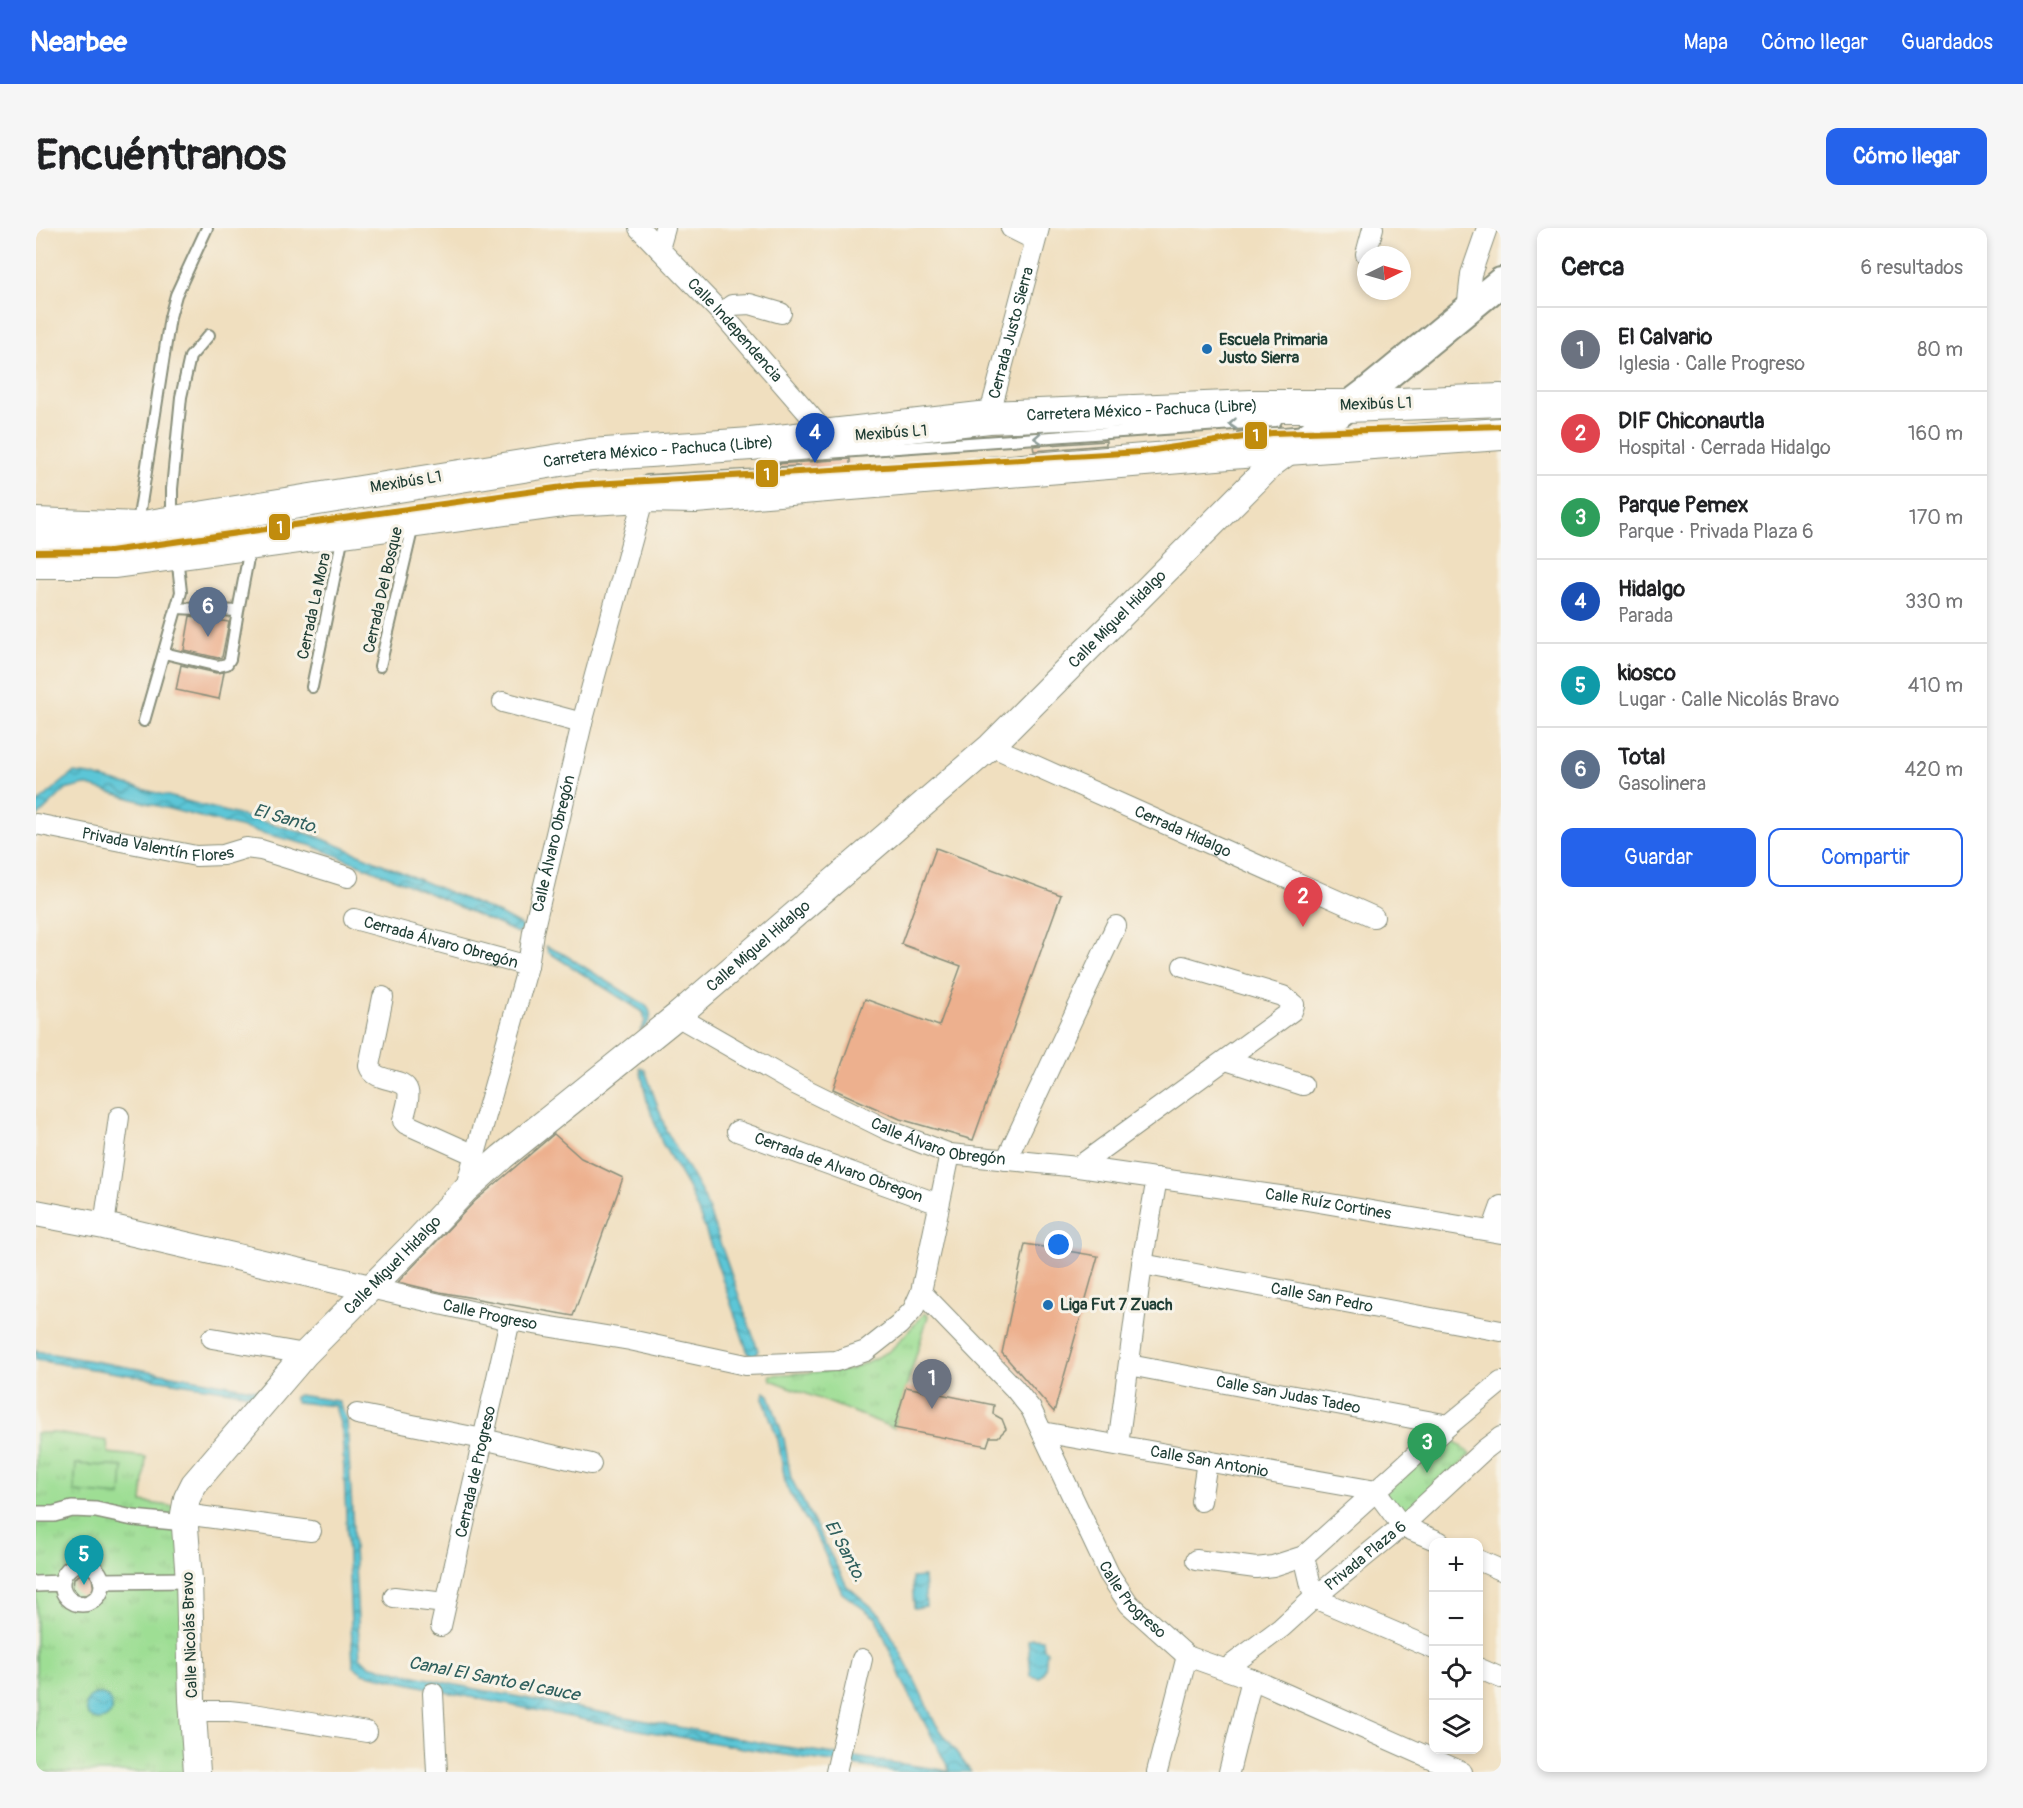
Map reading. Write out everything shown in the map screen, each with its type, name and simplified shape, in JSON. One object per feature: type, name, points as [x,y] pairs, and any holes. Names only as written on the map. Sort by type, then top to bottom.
[{"type":"main road","name":"Calle Miguel Hidalgo","points":[[1292,449],[1501,282]]},
{"type":"main road","name":"Carretera México - Pachuca (Libre)","points":[[36,524],[137,528],[591,455],[751,444],[989,417],[1252,406],[1331,419],[1501,400]]},
{"type":"main road","points":[[36,562],[115,562],[344,531],[408,510],[644,496],[695,497],[1501,434]]},
{"type":"street","name":"Calle Independencia","points":[[639,228],[722,314],[827,435]]},
{"type":"street","points":[[659,249],[665,228]]},
{"type":"street","name":"Cerrada Justo Sierra","points":[[989,417],[1037,234],[1011,228]]},
{"type":"street","points":[[1368,246],[1373,228]]},
{"type":"street","points":[[1467,310],[1471,274],[1486,228]]},
{"type":"street","points":[[722,314],[732,306],[750,304],[781,313]]},
{"type":"street","name":"Calle Miguel Hidalgo","points":[[185,1512],[194,1484],[305,1354],[465,1190],[502,1157],[677,1016],[991,746],[1273,463],[1292,449]]},
{"type":"street","name":"Calle Álvaro Obregón","points":[[465,1190],[528,966],[533,932],[582,723],[644,496]]},
{"type":"street","points":[[503,702],[582,723]]},
{"type":"street","name":"Cerrada Hidalgo","points":[[991,746],[1374,916]]},
{"type":"street","name":"Privada Valentín Flores","points":[[36,824],[196,856],[223,855],[246,848],[261,849],[348,877]]},
{"type":"street","name":"Cerrada Álvaro Obregón","points":[[354,919],[528,966]]},
{"type":"street","points":[[1006,1160],[1116,926]]},
{"type":"street","points":[[1078,1167],[1292,1011],[1294,1005],[1283,996],[1183,966]]},
{"type":"street","points":[[383,997],[369,1066],[371,1072],[376,1076],[403,1084],[407,1088],[404,1121],[406,1124],[475,1155]]},
{"type":"street","name":"Calle Álvaro Obregón","points":[[677,1016],[797,1085],[888,1130],[950,1154],[1078,1167],[1157,1178]]},
{"type":"street","points":[[1226,1060],[1303,1085]]},
{"type":"street","points":[[104,1226],[119,1117]]},
{"type":"street","name":"Cerrada de Alvaro Obregon","points":[[736,1131],[939,1204]]},
{"type":"street","name":"Calle Progreso","points":[[36,1213],[104,1226],[510,1320],[630,1340],[746,1365],[836,1361],[866,1351],[899,1325],[913,1310],[921,1292],[950,1154]]},
{"type":"street","points":[[1119,1445],[1142,1264],[1157,1178]]},
{"type":"street","name":"Calle Ruíz Cortines","points":[[1157,1178],[1301,1199],[1496,1232]]},
{"type":"street","points":[[1496,1232],[1501,1206]]},
{"type":"street","name":"Calle San Pedro","points":[[1142,1264],[1501,1331]]},
{"type":"street","name":"Calle Progreso","points":[[921,1292],[1031,1408],[1109,1574],[1129,1604],[1187,1656],[1252,1679],[1461,1772]]},
{"type":"street","name":"Cerrada de Progreso","points":[[441,1626],[510,1320]]},
{"type":"street","points":[[212,1338],[305,1354]]},
{"type":"street","name":"Calle San Judas Tadeo","points":[[1129,1365],[1449,1425]]},
{"type":"street","points":[[1196,1560],[1256,1568],[1273,1566],[1304,1556],[1449,1425],[1501,1382]]},
{"type":"street","points":[[357,1414],[483,1439],[591,1464]]},
{"type":"street","name":"Calle San Antonio","points":[[1042,1432],[1376,1491]]},
{"type":"street","name":"Privada Plaza 6","points":[[1227,1669],[1281,1628],[1314,1598],[1492,1454],[1501,1437]]},
{"type":"street","points":[[1201,1501],[1207,1461]]},
{"type":"street","points":[[1376,1491],[1402,1526],[1430,1538]]},
{"type":"street","points":[[36,1514],[54,1514],[72,1509],[96,1509],[133,1518],[185,1512],[312,1531]]},
{"type":"street","name":"Calle Nicolás Bravo","points":[[185,1512],[197,1772]]},
{"type":"street","points":[[1304,1556],[1314,1598],[1429,1647]]},
{"type":"street","points":[[1483,1562],[1501,1570]]},
{"type":"street","points":[[82,1564],[95,1569],[101,1581],[99,1593],[84,1604],[67,1597],[62,1583],[65,1573],[70,1568],[82,1564]]},
{"type":"street","points":[[101,1581],[189,1580]]},
{"type":"street","points":[[36,1584],[62,1583]]},
{"type":"street","points":[[394,1597],[445,1603]]},
{"type":"street","points":[[1157,1772],[1187,1656]]},
{"type":"street","points":[[836,1772],[862,1659]]},
{"type":"street","points":[[1483,1670],[1501,1677]]},
{"type":"street","points":[[1229,1772],[1252,1679]]},
{"type":"street","points":[[433,1693],[437,1772]]},
{"type":"street","points":[[193,1711],[247,1713],[368,1732]]},
{"type":"lane","points":[[137,528],[170,318],[176,295],[207,228]]},
{"type":"lane","points":[[172,522],[172,489],[181,397],[190,357],[209,335]]},
{"type":"lane","name":"Mexibús L1","points":[[760,458],[1257,422],[1501,415]]},
{"type":"lane","name":"Mexibús L1","points":[[36,552],[110,551],[577,485],[1117,454],[1272,433],[1331,419],[1501,426]]},
{"type":"lane","name":"Mexibús L1","points":[[36,543],[106,544],[408,510]]},
{"type":"lane","name":"Cerrada Del Bosque","points":[[380,666],[408,510]]},
{"type":"lane","name":"Cerrada La Mora","points":[[312,687],[344,531]]},
{"type":"lane","points":[[164,653],[218,666],[227,664],[251,543]]},
{"type":"lane","points":[[144,721],[182,592],[177,554]]},
{"type":"lane","points":[[177,608],[238,611]]},
{"type":"green space","points":[[925,1313],[928,1316],[894,1428],[771,1380],[770,1375],[850,1370],[890,1351]]},
{"type":"green space","points":[[36,1433],[55,1433],[107,1441],[108,1453],[146,1457],[142,1502],[184,1508],[203,1772],[36,1772]]},
{"type":"green space","points":[[1445,1435],[1471,1454],[1406,1514],[1382,1492]]},
{"type":"green space","points":[[76,1464],[123,1467],[121,1496],[74,1492]]},
{"type":"water","points":[[73,773],[90,775],[316,836],[498,913],[520,925],[523,930],[517,933],[429,893],[313,846],[85,785],[65,790],[36,818],[36,804]]},
{"type":"water","points":[[546,946],[565,955],[644,1004],[650,1011],[647,1025],[640,1031],[645,1021],[643,1012],[548,952]]},
{"type":"water","points":[[640,1068],[645,1070],[666,1130],[704,1197],[758,1350],[756,1359],[748,1353],[688,1187],[662,1143],[647,1101]]},
{"type":"water","points":[[36,1351],[258,1390],[254,1395],[36,1360]]},
{"type":"water","points":[[764,1392],[769,1395],[784,1439],[791,1478],[847,1586],[880,1614],[935,1723],[971,1772],[898,1772],[772,1753],[610,1725],[455,1694],[363,1673],[353,1666],[342,1431],[335,1406],[296,1402],[294,1397],[298,1395],[338,1401],[347,1420],[360,1657],[368,1665],[456,1685],[773,1745],[950,1771],[903,1682],[876,1618],[842,1593],[819,1541],[786,1487],[778,1440],[763,1398]]},
{"type":"water","points":[[924,1577],[926,1606],[914,1608],[912,1578]]},
{"type":"water","points":[[1042,1639],[1043,1648],[1047,1651],[1045,1669],[1039,1678],[1031,1676],[1028,1640]]},
{"type":"water","points":[[99,1694],[108,1698],[112,1707],[108,1716],[99,1720],[90,1716],[86,1707],[90,1698]]},
{"type":"building","points":[[1106,441],[1106,445],[1034,451],[1033,446]]},
{"type":"building","points":[[850,459],[850,466],[806,470],[799,466],[777,467],[776,464]]},
{"type":"building","points":[[190,616],[229,622],[222,657],[184,650]]},
{"type":"building","points":[[181,665],[216,673],[224,672],[219,699],[176,690]]},
{"type":"building","points":[[936,848],[1061,895],[973,1140],[900,1119],[833,1089],[865,999],[939,1026],[961,966],[901,944]]},
{"type":"building","points":[[554,1134],[581,1158],[623,1178],[573,1316],[440,1292],[398,1282],[475,1201]]},
{"type":"building","name":"Liga Fut 7 Zuach","points":[[1025,1244],[1098,1256],[1054,1412],[1002,1353]]},
{"type":"building","points":[[906,1387],[994,1405],[993,1414],[1002,1419],[1006,1429],[998,1437],[990,1437],[987,1446],[894,1428]]},
{"type":"building","points":[[81,1574],[89,1574],[92,1578],[94,1590],[87,1595],[79,1595],[73,1588],[74,1578]]},
{"type":"transit line","name":"1","points":[[36,552],[110,551],[577,485],[1140,452],[1272,433],[1501,426]]},
{"type":"place","name":"Escuela Primaria Justo Sierra","points":[[1207,349]]},
{"type":"place","name":"Hidalgo","points":[[815,463]]},
{"type":"place","name":"Total","points":[[208,637]]},
{"type":"place","name":"DIF Chiconautla","points":[[1303,927]]},
{"type":"place","name":"Liga Fut 7 Zuach","points":[[1048,1305]]},
{"type":"place","name":"El Calvario","points":[[932,1409]]},
{"type":"place","name":"Parque Pemex","points":[[1427,1473]]},
{"type":"place","name":"kiosco","points":[[84,1585]]},
{"type":"water label","name":"El Santo.","points":[[286,819]]},
{"type":"water label","name":"El Santo.","points":[[845,1551]]},
{"type":"water label","name":"Canal El Santo el cauce","points":[[494,1679]]}]
